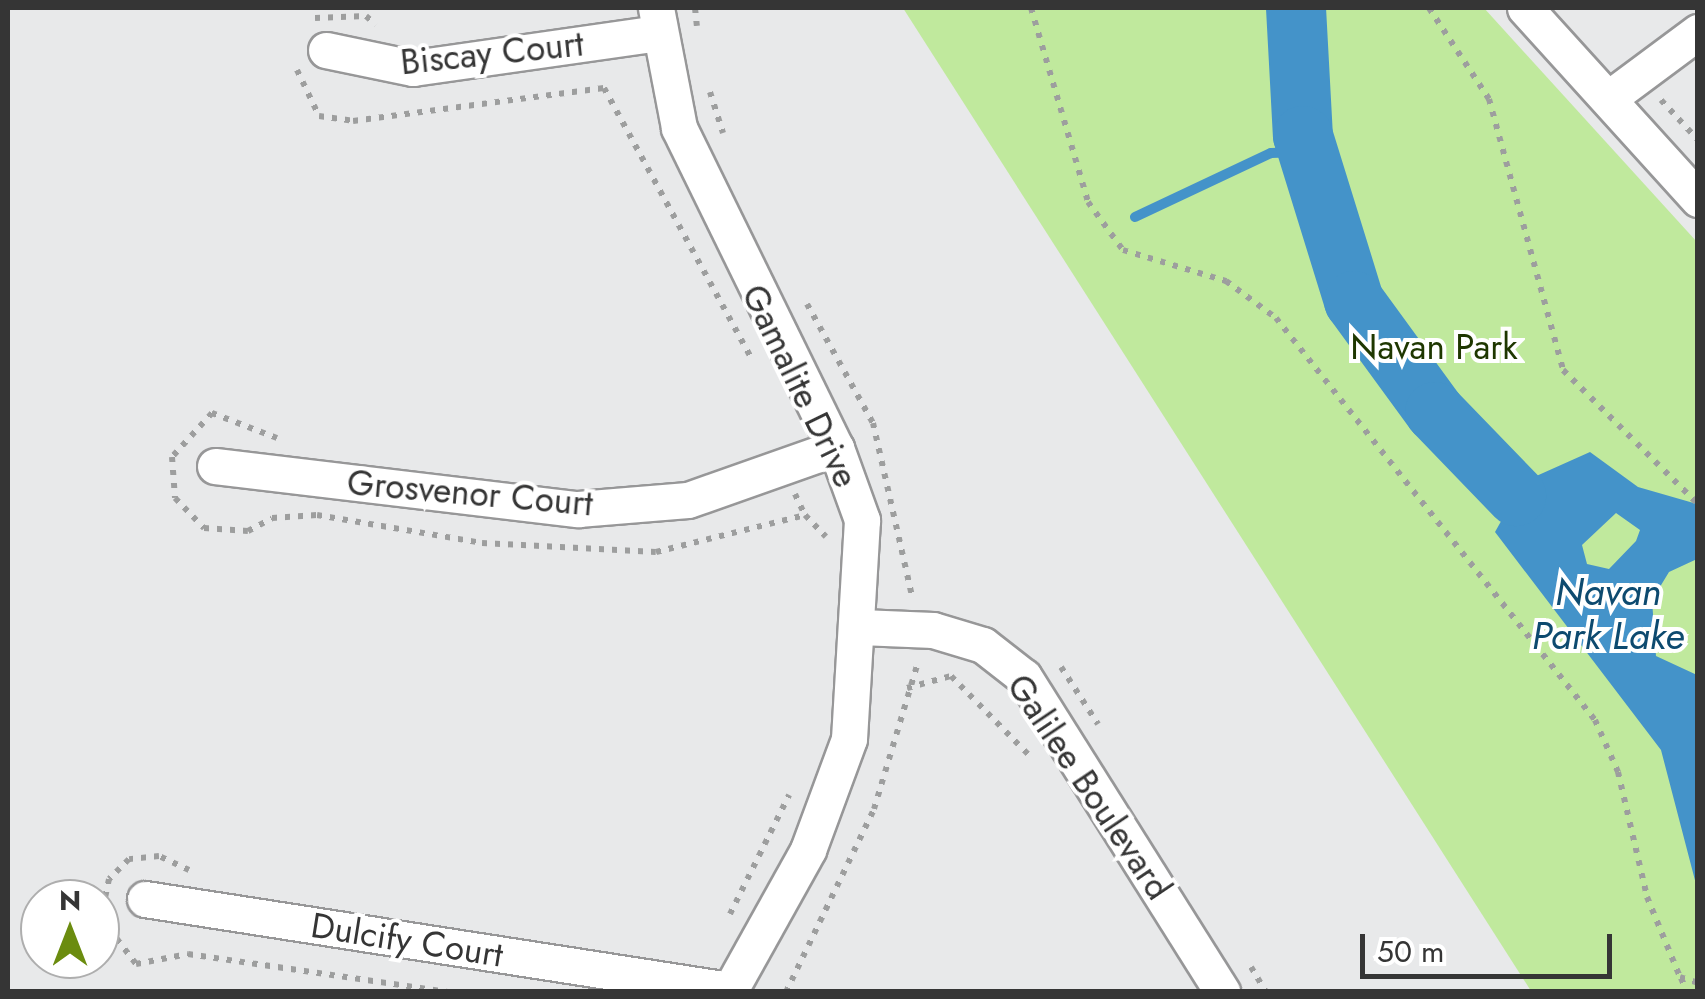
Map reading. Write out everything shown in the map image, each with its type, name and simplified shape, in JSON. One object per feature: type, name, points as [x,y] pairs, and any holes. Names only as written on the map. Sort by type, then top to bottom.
[{"type":"street","points":[[1525,8],[1698,199]]},
{"type":"street","name":"Biscay Court","points":[[309,44],[414,68],[657,20]]},
{"type":"street","name":"Gamalite Drive","points":[[657,20],[679,128],[836,448],[862,520],[860,627],[849,739],[808,850],[729,991]]},
{"type":"street","points":[[1609,98],[1698,32]]},
{"type":"street","name":"Grosvenor Court","points":[[215,466],[578,509],[688,500],[836,448]]},
{"type":"street","name":"Galilee Boulevard","points":[[860,627],[933,630],[983,645],[1024,677],[1222,992]]},
{"type":"street","name":"Dulcify Court","points":[[144,900],[729,991]]},
{"type":"path","points":[[1031,8],[1088,202],[1122,250],[1226,281],[1276,318],[1595,720],[1688,992]]},
{"type":"path","points":[[1428,8],[1489,100],[1563,370],[1698,504]]},
{"type":"path","points":[[388,36],[366,16],[320,13],[309,44],[304,96],[320,116],[353,121],[604,88],[759,372]]},
{"type":"path","points":[[292,450],[242,417],[212,413],[172,457],[175,498],[204,528],[248,531],[272,518],[317,516],[482,543],[656,552],[805,516],[834,551]]},
{"type":"path","points":[[906,688],[951,676],[1037,768]]},
{"type":"path","points":[[725,924],[791,790]]},
{"type":"path","points":[[207,880],[159,856],[129,859],[108,879],[102,918],[136,964],[188,954],[449,992]]},
{"type":"path","points":[[1680,977],[1698,983]]},
{"type":"green space","name":"Navan Park","points":[[903,8],[1484,8],[1697,242],[1697,991],[1531,991]]},
{"type":"water","name":"Navan Park Lake","points":[[1590,452],[1638,487],[1697,504],[1697,559],[1669,572],[1652,600],[1656,656],[1697,675],[1697,888],[1661,750],[1495,532],[1523,482]],"holes":[[[1616,513],[1640,530],[1636,541],[1609,569],[1587,564],[1582,545]]]},
{"type":"waterway","points":[[1296,8],[1303,136],[1354,301],[1435,412],[1516,496]]},
{"type":"waterway","points":[[1135,217],[1271,153],[1308,152]]}]
